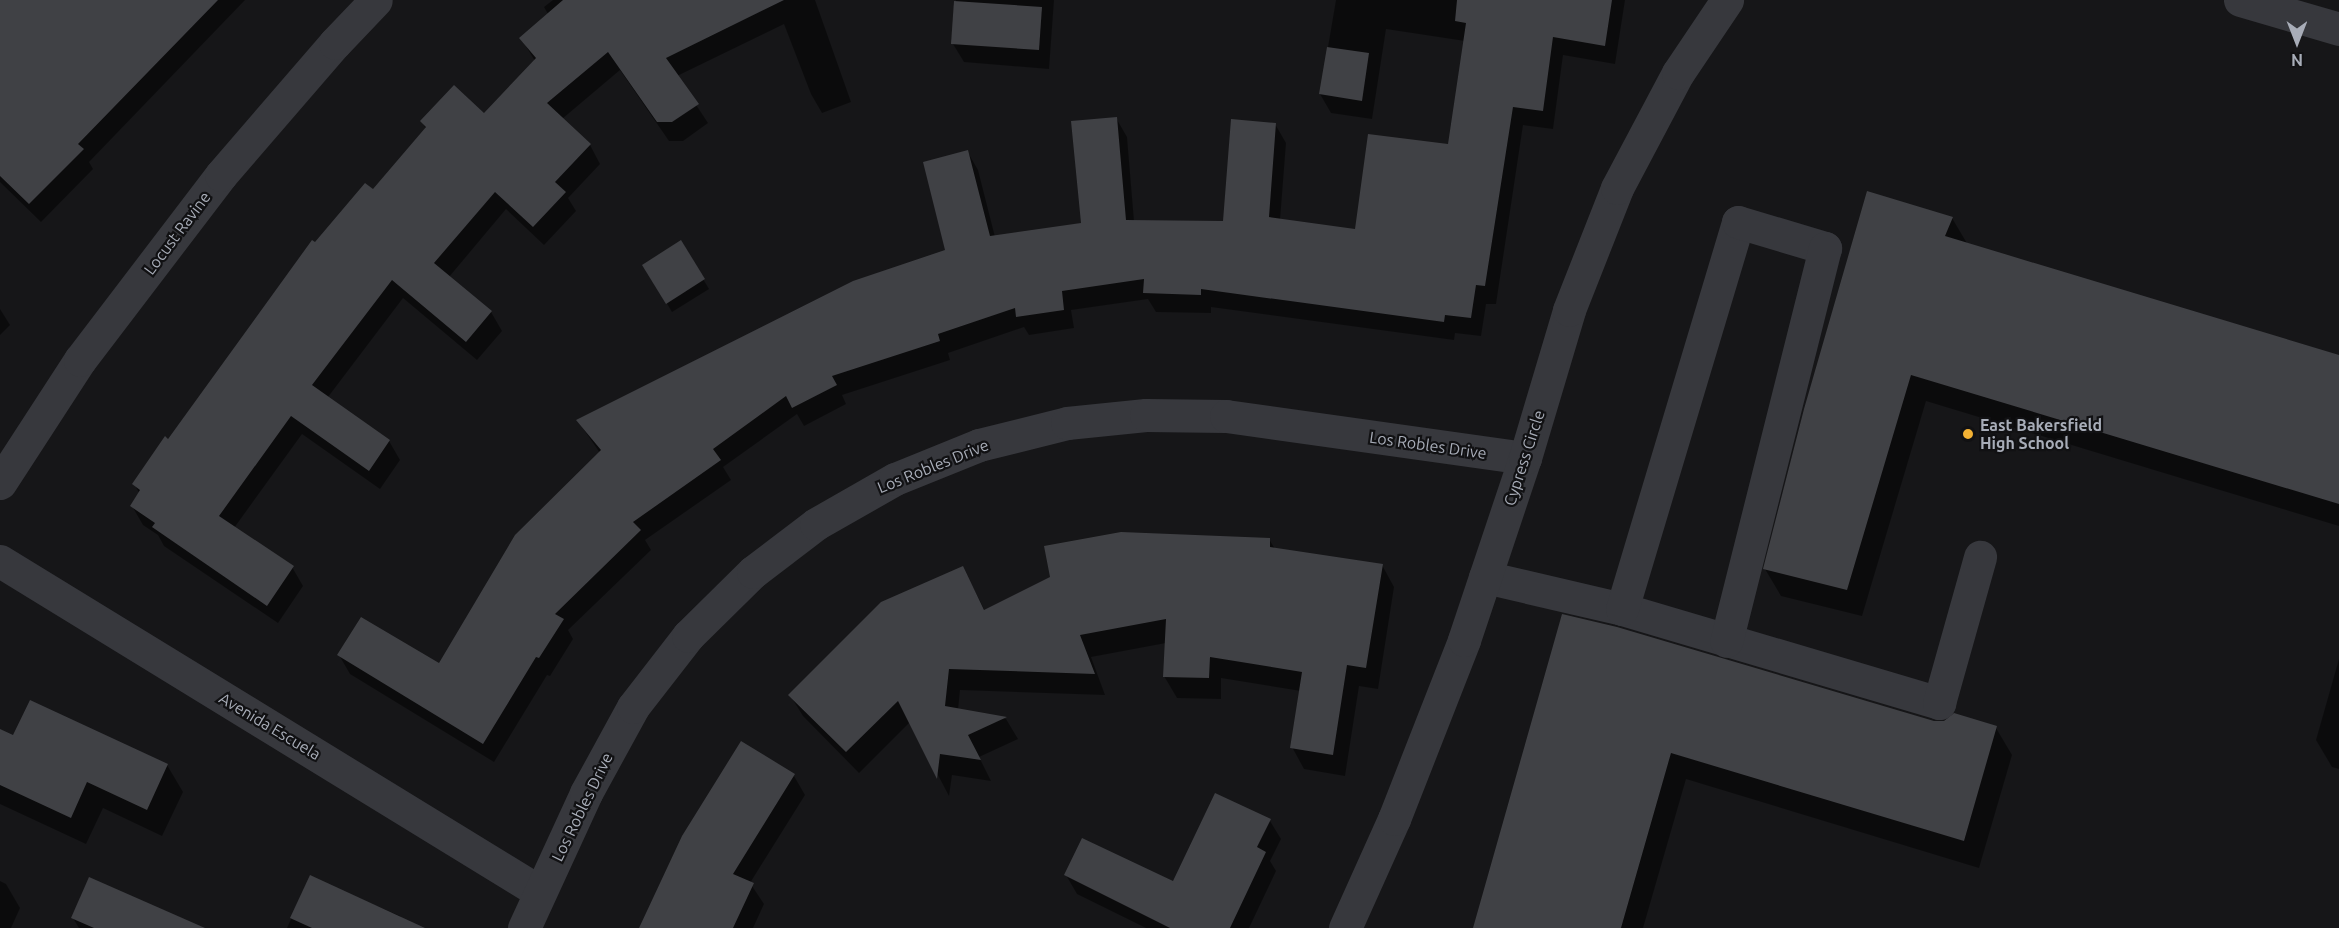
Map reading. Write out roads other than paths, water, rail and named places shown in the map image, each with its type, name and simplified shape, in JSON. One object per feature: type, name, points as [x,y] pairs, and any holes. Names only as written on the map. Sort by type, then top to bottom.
[{"type":"street","name":"Locust Ravine","points":[[0,483],[80,360],[221,175],[335,43],[376,0]]},
{"type":"street","name":"Cypress Circle","points":[[1345,928],[1394,819],[1464,640],[1525,458],[1569,310],[1617,188],[1678,73],[1727,0]]},
{"type":"street","points":[[2257,2],[2339,29]]},
{"type":"street","points":[[1622,609],[1738,222],[1825,248],[1726,641]]},
{"type":"street","name":"Los Robles Drive","points":[[524,928],[586,793],[633,707],[688,636],[753,572],[789,544],[816,524],[895,479],[979,445],[1068,423],[1146,415],[1226,416],[1525,458]]},
{"type":"street","points":[[1485,577],[1622,609],[1939,704],[1980,557]]},
{"type":"street","name":"Avenida Escuela","points":[[0,561],[540,892]]},
{"type":"place","name":"East Bakersfield High School","points":[[1968,434]]}]
